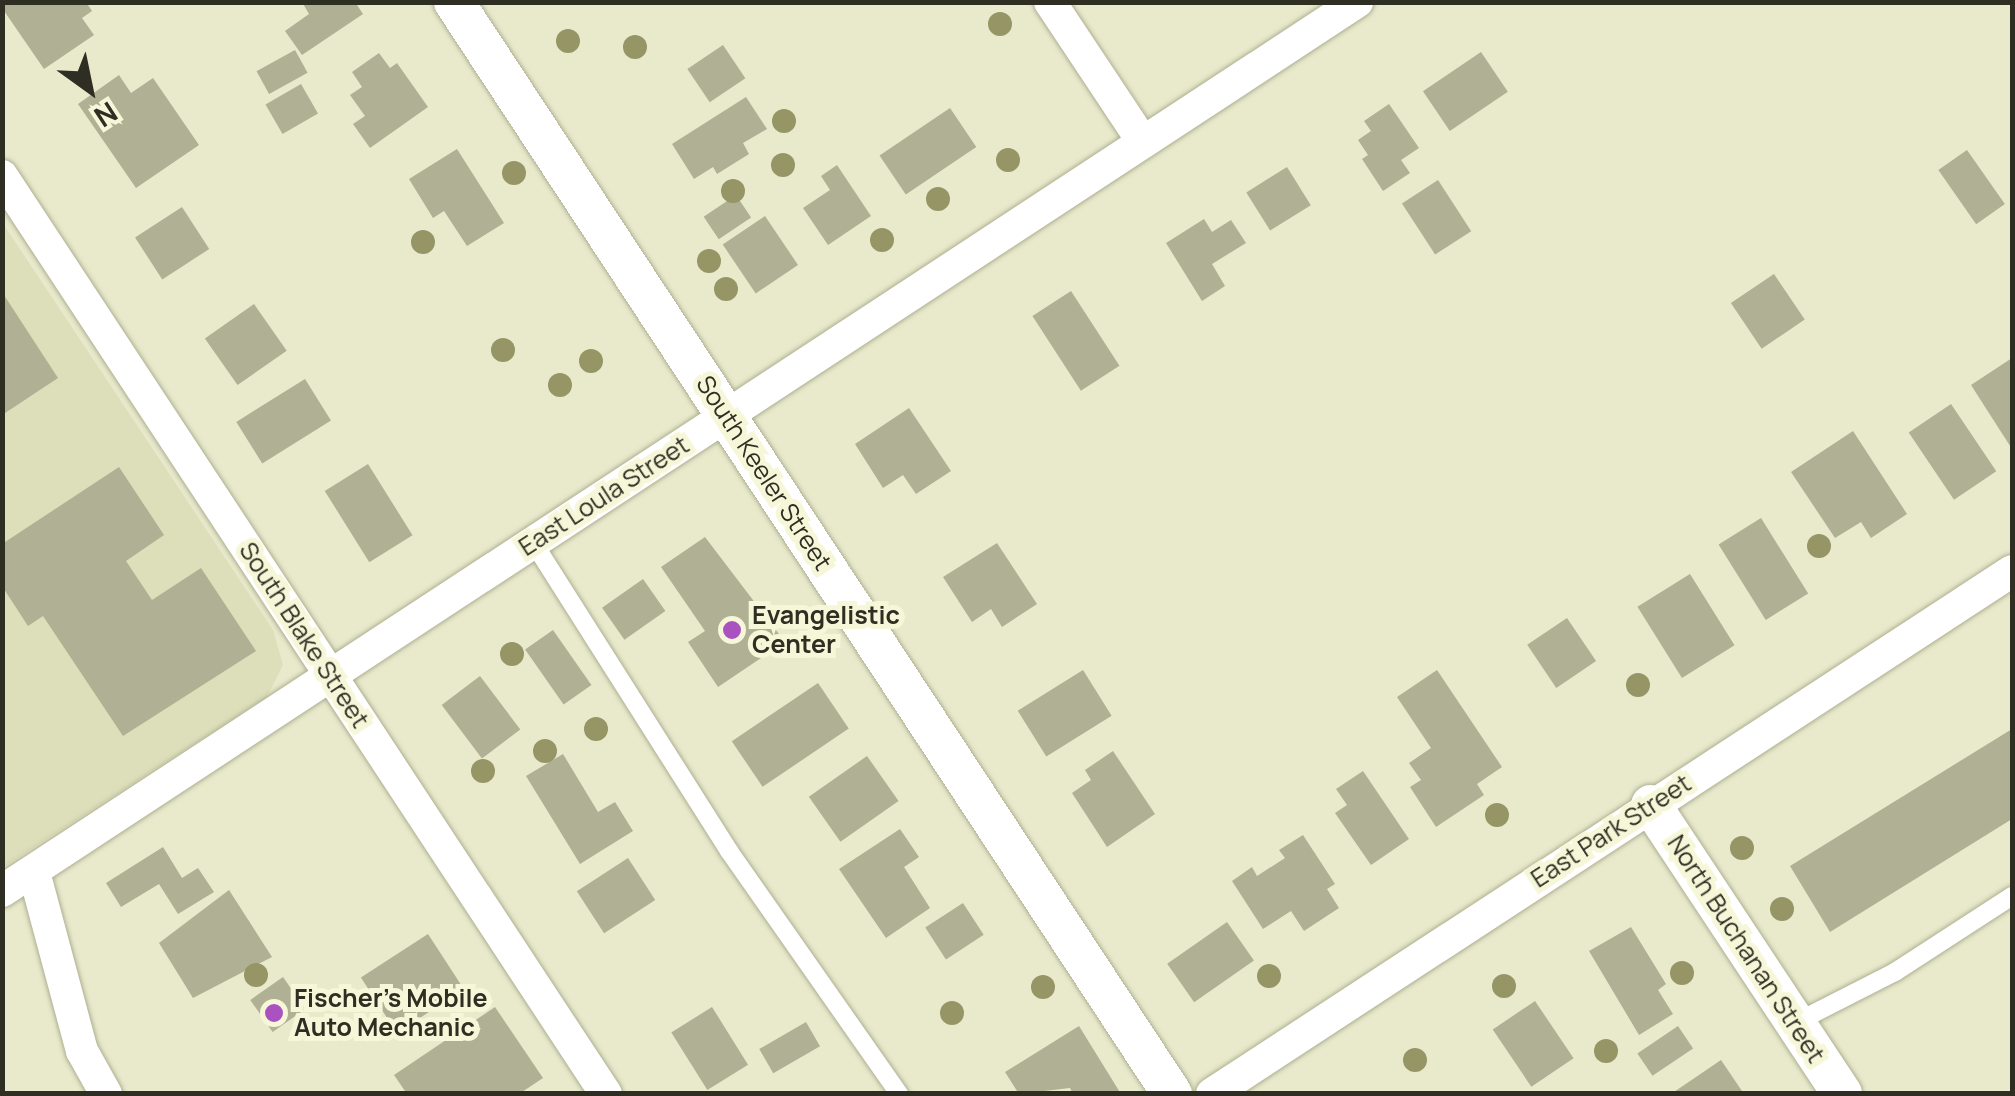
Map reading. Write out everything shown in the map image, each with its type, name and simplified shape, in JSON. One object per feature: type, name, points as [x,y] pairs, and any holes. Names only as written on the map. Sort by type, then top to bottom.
[{"type":"street","name":"South Keeler Street","points":[[454,2],[1172,1094]]},
{"type":"street","points":[[1050,2],[1143,142]]},
{"type":"street","name":"East Loula Street","points":[[2,891],[1358,2]]},
{"type":"street","name":"South Blake Street","points":[[2,176],[606,1094]]},
{"type":"street","name":"East Park Street","points":[[1212,1094],[2012,571]]},
{"type":"street","name":"North Buchanan Street","points":[[1651,805],[1842,1094]]},
{"type":"street","points":[[34,872],[82,1051],[106,1094]]},
{"type":"lane","points":[[533,542],[729,850],[899,1094]]},
{"type":"lane","points":[[1795,1023],[1894,972],[2012,896]]},
{"type":"shaded area","points":[[2,222],[273,630],[283,665],[267,697],[3,867]]},
{"type":"building","points":[[7,2],[86,2],[92,11],[82,18],[94,35],[44,69],[2,8]]},
{"type":"building","points":[[302,2],[355,2],[363,14],[302,55],[285,31],[309,14]]},
{"type":"building","points":[[723,45],[745,78],[710,102],[687,69]]},
{"type":"building","points":[[295,50],[308,73],[269,94],[257,71]]},
{"type":"building","points":[[1481,52],[1508,92],[1450,131],[1423,91]]},
{"type":"building","points":[[379,53],[390,68],[397,63],[428,107],[370,148],[353,124],[365,116],[350,95],[362,87],[352,72]]},
{"type":"building","points":[[119,75],[131,93],[153,78],[199,145],[136,188],[78,104]]},
{"type":"building","points":[[301,84],[318,113],[282,134],[265,104]]},
{"type":"building","points":[[746,97],[767,129],[743,143],[749,154],[717,174],[713,167],[694,179],[672,144]]},
{"type":"building","points":[[1389,104],[1419,148],[1401,160],[1410,173],[1383,191],[1362,159],[1368,155],[1358,140],[1371,131],[1364,121]]},
{"type":"building","points":[[950,108],[976,147],[906,194],[880,156]]},
{"type":"building","points":[[457,149],[504,223],[467,246],[444,211],[433,218],[409,179]]},
{"type":"building","points":[[1967,150],[2005,204],[1976,224],[1938,170]]},
{"type":"building","points":[[837,165],[871,216],[828,245],[803,208],[830,190],[821,176]]},
{"type":"building","points":[[1287,167],[1311,205],[1270,231],[1246,192]]},
{"type":"building","points":[[1438,180],[1471,231],[1435,255],[1402,203]]},
{"type":"building","points":[[736,195],[751,217],[719,239],[704,217]]},
{"type":"building","points":[[182,207],[209,249],[162,279],[135,237]]},
{"type":"building","points":[[765,216],[798,265],[756,293],[723,245]]},
{"type":"building","points":[[1204,219],[1212,232],[1231,220],[1246,243],[1212,264],[1225,286],[1202,301],[1166,243]]},
{"type":"building","points":[[1774,274],[1805,320],[1762,349],[1731,303]]},
{"type":"building","points":[[1071,291],[1119,366],[1081,391],[1032,316]]},
{"type":"building","points":[[2,292],[58,378],[2,415]]},
{"type":"building","points":[[254,304],[287,351],[238,385],[205,338]]},
{"type":"building","points":[[2012,358],[2012,449],[1971,385]]},
{"type":"building","points":[[305,379],[331,421],[262,463],[236,422]]},
{"type":"building","points":[[1951,404],[1996,471],[1954,500],[1909,433]]},
{"type":"building","points":[[909,408],[951,471],[916,494],[903,475],[883,488],[855,444]]},
{"type":"building","points":[[1853,431],[1907,514],[1871,538],[1861,522],[1835,538],[1791,472]]},
{"type":"building","points":[[368,464],[413,535],[369,562],[325,491]]},
{"type":"building","points":[[119,467],[164,535],[126,561],[152,600],[201,568],[256,651],[123,736],[43,616],[28,626],[2,586],[2,544]]},
{"type":"building","points":[[1761,518],[1808,593],[1766,620],[1719,544]]},
{"type":"building","points":[[705,537],[785,642],[718,687],[688,642],[705,631],[661,567]]},
{"type":"building","points":[[997,543],[1037,604],[1002,627],[991,609],[972,622],[943,577]]},
{"type":"building","points":[[1690,574],[1735,645],[1682,678],[1637,607]]},
{"type":"building","points":[[643,579],[665,611],[624,640],[602,608]]},
{"type":"building","points":[[1567,618],[1596,661],[1556,688],[1527,645]]},
{"type":"building","points":[[553,630],[591,685],[564,704],[525,650]]},
{"type":"building","points":[[1083,670],[1112,716],[1046,757],[1018,711]]},
{"type":"building","points":[[1437,670],[1502,767],[1477,784],[1484,795],[1436,827],[1410,787],[1421,780],[1409,763],[1431,748],[1397,697]]},
{"type":"building","points":[[480,676],[520,730],[482,758],[442,705]]},
{"type":"building","points":[[818,683],[849,729],[763,787],[732,741]]},
{"type":"building","points":[[2012,729],[2012,819],[1830,932],[1790,866]]},
{"type":"building","points":[[1113,751],[1155,814],[1107,847],[1072,793],[1091,780],[1085,770]]},
{"type":"building","points":[[563,754],[598,812],[615,802],[633,831],[580,864],[526,776]]},
{"type":"building","points":[[867,756],[899,801],[840,842],[809,797]]},
{"type":"building","points":[[1363,771],[1409,839],[1371,865],[1335,813],[1347,805],[1336,789]]},
{"type":"building","points":[[900,829],[919,857],[904,867],[930,908],[886,938],[839,869]]},
{"type":"building","points":[[1303,835],[1335,884],[1327,889],[1339,908],[1304,931],[1291,911],[1263,929],[1232,881],[1252,867],[1257,876],[1285,858],[1279,850]]},
{"type":"building","points":[[163,847],[182,878],[198,868],[214,892],[178,914],[159,884],[121,907],[106,883]]},
{"type":"building","points":[[628,858],[655,900],[604,933],[577,891]]},
{"type":"building","points":[[229,890],[272,957],[193,998],[159,943]]},
{"type":"building","points":[[963,903],[984,935],[946,959],[925,928]]},
{"type":"building","points":[[1227,922],[1254,961],[1194,1002],[1167,964]]},
{"type":"building","points":[[1631,927],[1666,984],[1658,990],[1673,1014],[1639,1035],[1589,951]]},
{"type":"building","points":[[428,934],[464,989],[397,1033],[361,978]]},
{"type":"building","points":[[283,977],[305,1009],[273,1032],[250,1000]]},
{"type":"building","points":[[1535,1001],[1574,1058],[1531,1087],[1493,1030]]},
{"type":"building","points":[[495,1007],[543,1078],[519,1094],[407,1094],[394,1075]]},
{"type":"building","points":[[712,1007],[748,1065],[707,1090],[671,1032]]},
{"type":"building","points":[[806,1022],[820,1046],[773,1073],[759,1049]]},
{"type":"building","points":[[1079,1026],[1121,1094],[1073,1094],[1070,1088],[1019,1094],[1005,1072]]},
{"type":"building","points":[[1678,1026],[1693,1048],[1652,1076],[1637,1053]]},
{"type":"building","points":[[1721,1060],[1744,1094],[1671,1094]]},
{"type":"place","name":"Evangelistic Center","points":[[732,630]]},
{"type":"place","name":"Fischer's Mobile Auto Mechanic","points":[[274,1013]]}]
